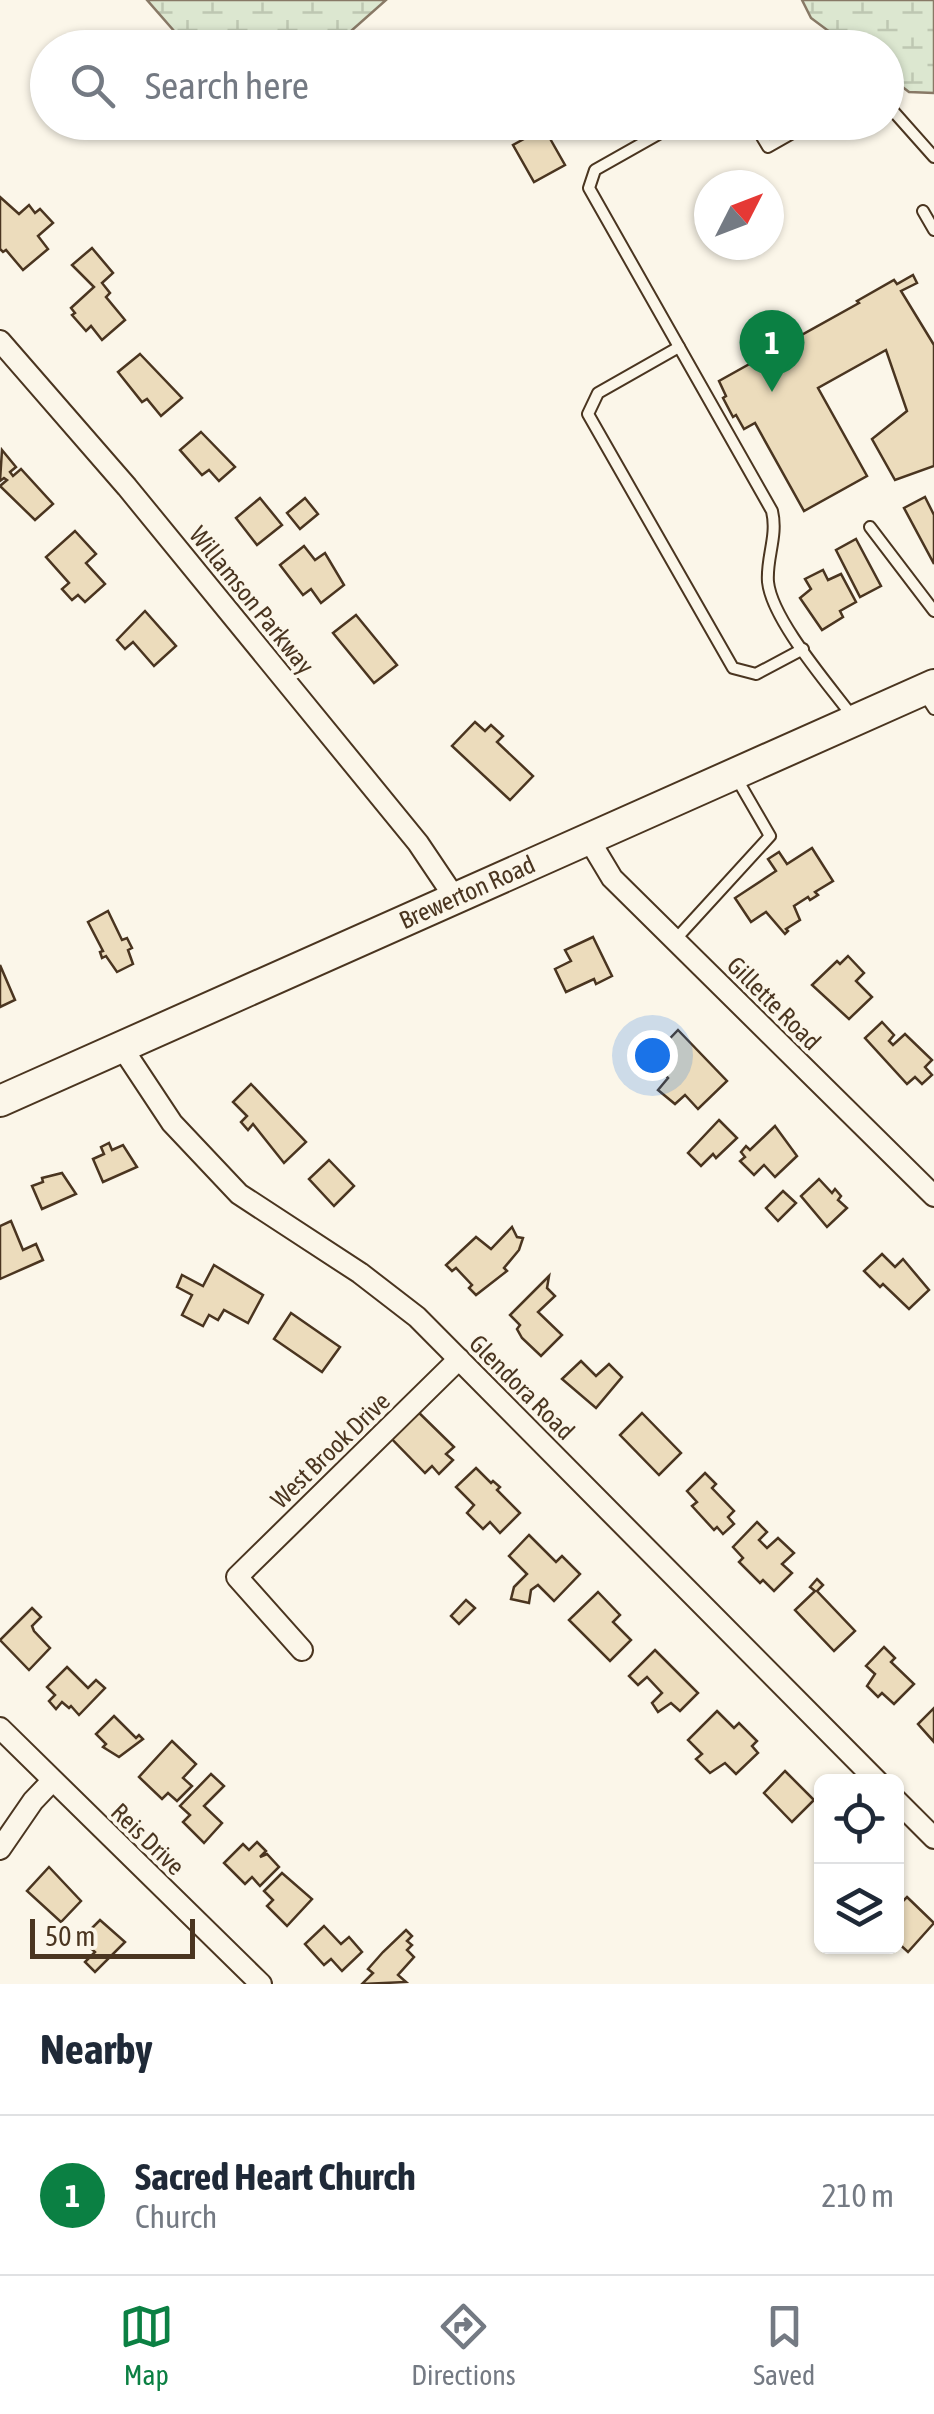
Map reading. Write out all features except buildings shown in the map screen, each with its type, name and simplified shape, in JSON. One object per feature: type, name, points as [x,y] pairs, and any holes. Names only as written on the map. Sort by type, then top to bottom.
[{"type":"main road","name":"Brewerton Road","points":[[0,1100],[855,721],[930,695]]},
{"type":"street","name":"Willamson Parkway","points":[[0,341],[153,518],[418,843],[455,898]]},
{"type":"street","name":"Gillette Road","points":[[588,838],[612,878],[934,1196]]},
{"type":"street","name":"Glendora Road","points":[[122,1046],[172,1124],[239,1194],[418,1317],[870,1774]]},
{"type":"street","name":"West Brook Drive","points":[[302,1650],[236,1577],[459,1359]]},
{"type":"street","name":"Reis Drive","points":[[0,1728],[261,1984]]},
{"type":"street","points":[[0,1849],[33,1800],[52,1781]]},
{"type":"street","points":[[904,1808],[934,1838]]},
{"type":"lane","points":[[904,123],[934,157]]},
{"type":"lane","points":[[648,140],[594,170],[588,188],[772,512],[775,526],[768,582],[776,605],[855,721]]},
{"type":"lane","points":[[923,210],[934,230]]},
{"type":"lane","points":[[679,347],[598,392],[588,414],[734,668],[756,674],[803,649]]},
{"type":"lane","points":[[870,528],[934,611]]},
{"type":"lane","points":[[676,940],[770,836],[734,774]]},
{"type":"green space","points":[[147,0],[386,0],[352,30],[173,30]]},
{"type":"green space","points":[[802,0],[934,0],[934,93],[909,92],[904,88],[904,30],[827,30],[811,18]]},
{"type":"place","name":"Sacred Heart Church","points":[[772,392]]}]
